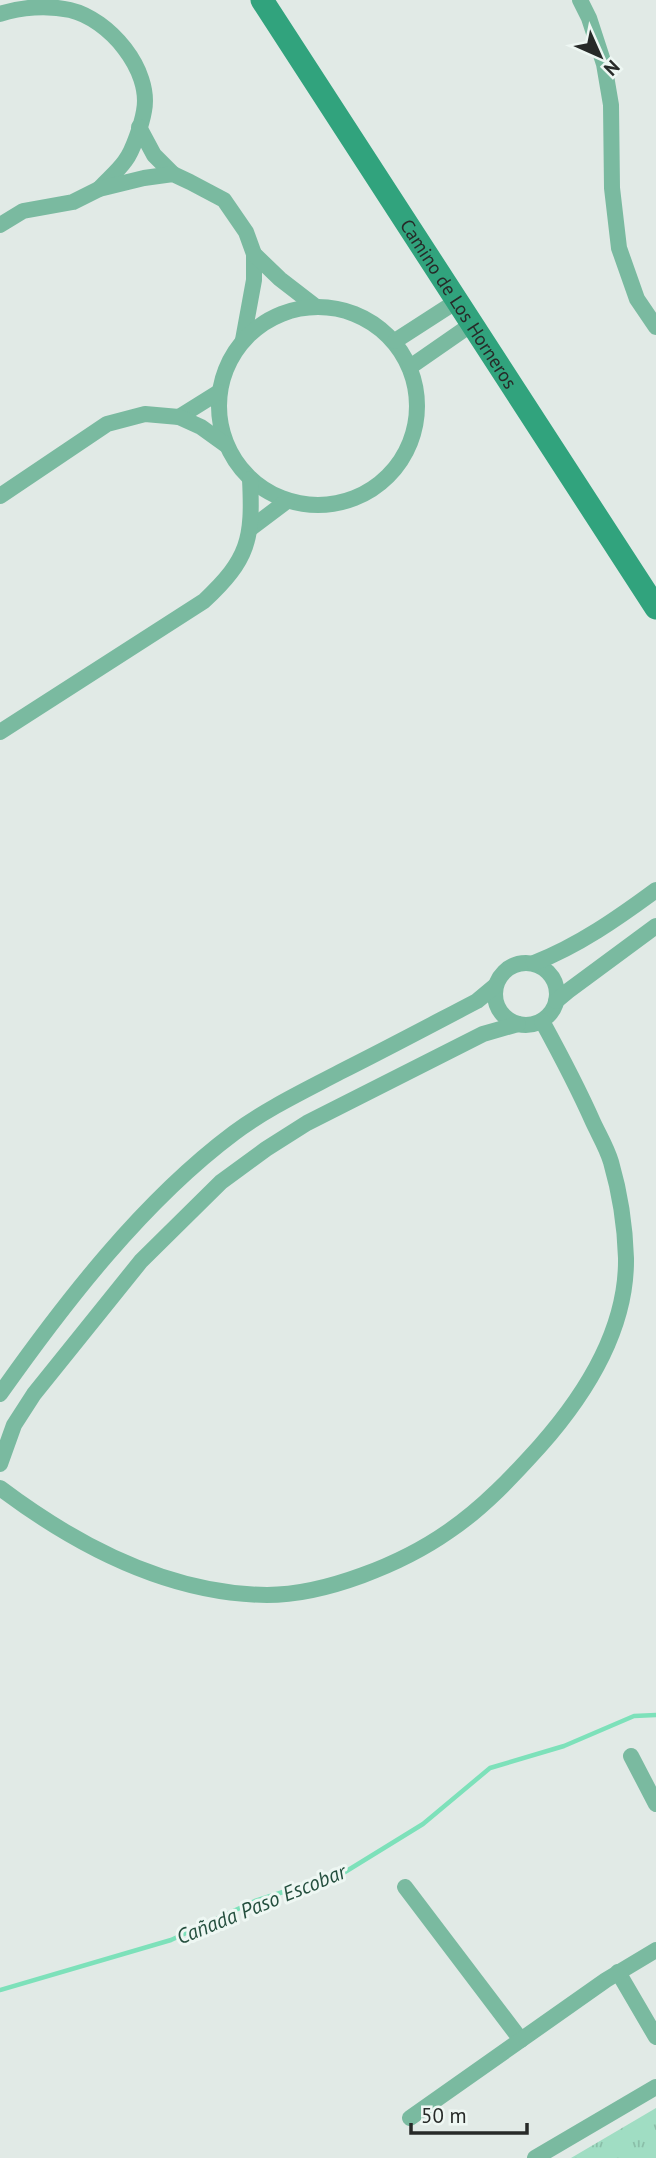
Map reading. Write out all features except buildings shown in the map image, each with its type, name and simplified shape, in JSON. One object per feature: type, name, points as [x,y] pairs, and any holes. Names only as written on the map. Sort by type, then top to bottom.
[{"type":"street","name":"Camino de Los Horneros","points":[[262,0],[656,608]]},
{"type":"street","points":[[579,0],[589,19],[604,64],[611,106],[612,188],[619,248],[636,299],[656,327]]},
{"type":"street","points":[[0,14],[34,7],[72,10],[105,28],[133,59],[144,82],[145,109],[127,160],[99,189]]},
{"type":"street","points":[[139,127],[154,155],[173,174],[224,200],[246,232],[254,254],[254,280],[243,340]]},
{"type":"street","points":[[0,225],[23,211],[73,202],[99,189],[173,174]]},
{"type":"street","points":[[254,254],[280,279],[315,306]]},
{"type":"street","points":[[395,341],[457,301]]},
{"type":"street","points":[[0,496],[107,424],[145,414],[179,417],[201,427],[226,445],[250,479],[267,492],[287,501],[319,506],[351,500],[380,484],[402,460],[415,431],[418,398],[410,367],[395,341],[379,326],[359,314],[337,307],[315,306],[288,310],[263,323],[243,340],[227,364],[219,391],[219,419],[226,445]]},
{"type":"street","points":[[410,367],[472,324]]},
{"type":"street","points":[[179,417],[219,391]]},
{"type":"street","points":[[0,732],[204,601],[225,582],[242,556],[251,528],[250,479]]},
{"type":"street","points":[[251,528],[287,501]]},
{"type":"street","points":[[534,963],[573,945],[656,890]]},
{"type":"street","points":[[495,986],[496,1003],[510,1021],[526,1025],[542,1021],[549,1016],[556,1001],[576,984],[656,926]]},
{"type":"street","points":[[0,1394],[84,1282],[120,1242],[200,1160],[236,1132],[291,1097],[477,1001],[495,986],[503,972],[510,967],[525,962],[534,963],[548,971],[556,985],[556,1001]]},
{"type":"street","points":[[0,1488],[36,1515],[127,1564],[180,1582],[219,1590],[268,1595],[313,1590],[386,1565],[449,1531],[492,1496],[559,1424],[584,1388],[608,1345],[623,1301],[626,1260],[623,1220],[611,1160],[542,1021]]},
{"type":"street","points":[[0,1464],[14,1425],[34,1394],[141,1261],[221,1182],[307,1123],[483,1034],[518,1024]]},
{"type":"street","points":[[291,1097],[307,1123]]},
{"type":"street","points":[[120,1242],[141,1261]]},
{"type":"street","points":[[631,1756],[656,1804]]},
{"type":"street","points":[[405,1887],[520,2040]]},
{"type":"street","points":[[410,2118],[618,1972],[656,1951]]},
{"type":"street","points":[[618,1972],[656,2037]]},
{"type":"street","points":[[536,2158],[656,2087]]},
{"type":"green space","points":[[656,2108],[656,2158],[571,2158]]},
{"type":"waterway","name":"Cañada Paso Escobar","points":[[0,1990],[171,1940],[255,1901],[345,1872],[423,1824],[490,1768],[564,1746],[634,1716],[656,1715]]}]
